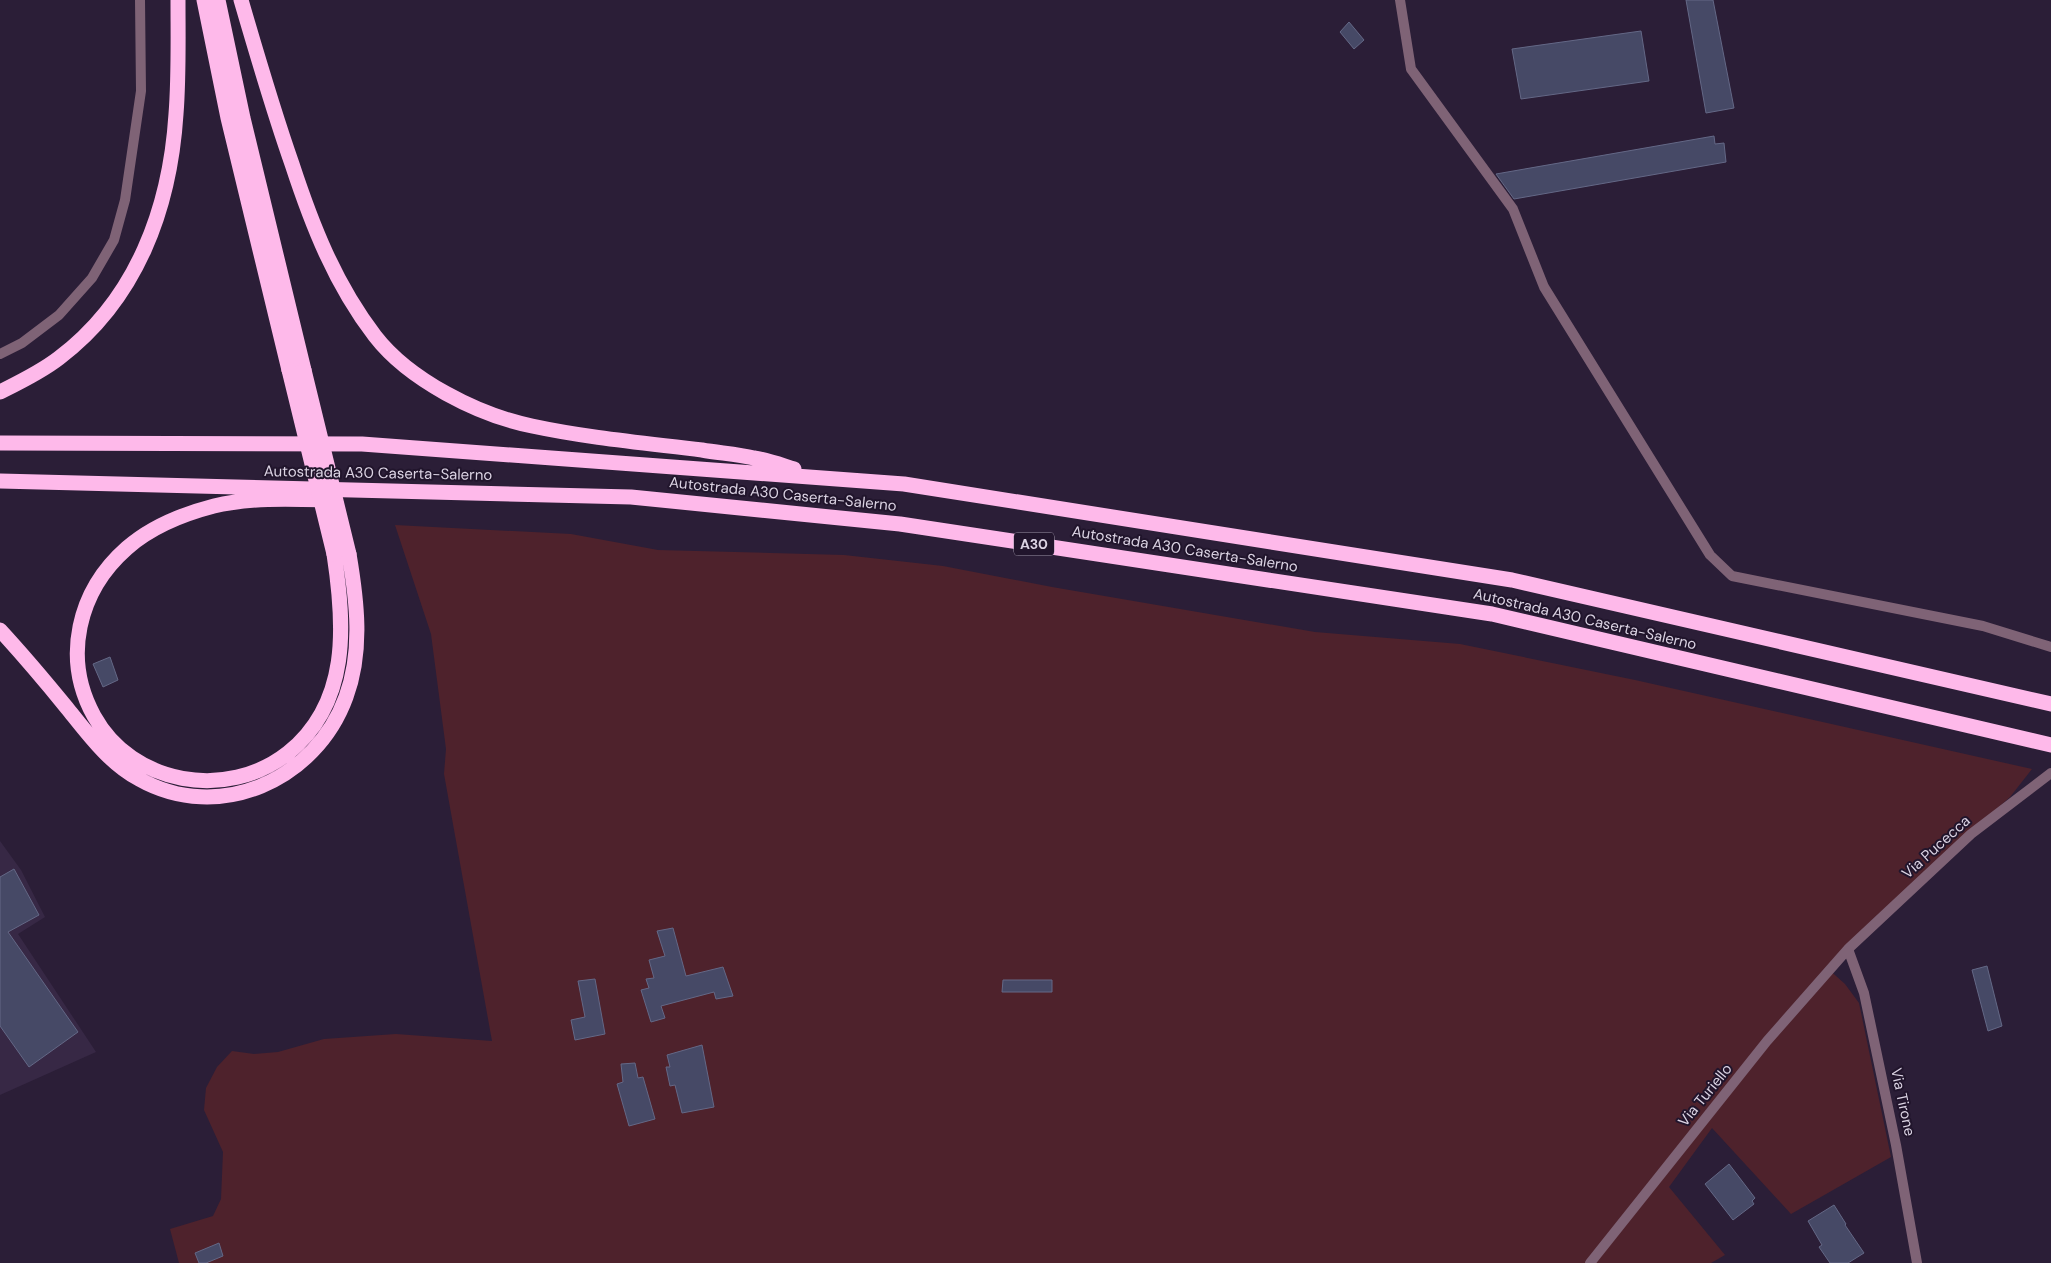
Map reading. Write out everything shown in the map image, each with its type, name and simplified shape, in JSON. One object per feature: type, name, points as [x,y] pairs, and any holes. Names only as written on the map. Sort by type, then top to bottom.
[{"type":"highway","points":[[0,392],[27,379],[58,359],[86,336],[107,313],[127,285],[142,259],[164,196],[172,156],[176,114],[178,0]]},
{"type":"highway","points":[[0,630],[99,746],[119,766],[139,780],[162,790],[184,795],[236,794],[263,787],[286,774],[322,743],[336,720],[346,697],[353,672],[357,612],[289,370],[226,108],[204,0]]},
{"type":"highway","points":[[218,0],[243,118],[304,370],[342,554],[342,632],[338,667],[323,713],[309,733],[280,760],[258,772],[239,778],[218,782],[194,782],[172,777],[148,767],[128,754],[109,736],[94,717],[85,696],[77,665],[78,634],[86,602],[104,573],[127,548],[156,528],[184,515],[216,506],[254,500],[303,499],[534,504],[631,497]]},
{"type":"highway","points":[[241,0],[274,113],[309,216],[331,266],[350,300],[376,338],[420,377],[448,395],[474,407],[530,426],[593,437],[754,458],[825,478]]},
{"type":"highway","name":"Autostrada A30 Caserta-Salerno","points":[[0,443],[362,444],[904,484],[1512,580],[2051,704]]},
{"type":"highway","name":"Autostrada A30 Caserta-Salerno","points":[[0,481],[631,497],[900,524],[1492,614],[2051,745]]},
{"type":"street","points":[[0,354],[22,343],[59,315],[92,278],[114,240],[125,200],[141,91],[140,0]]},
{"type":"street","points":[[1400,0],[1411,69],[1513,209],[1544,287],[1710,556],[1732,576],[1983,626],[2051,647]]},
{"type":"street","name":"Via Pucecca","points":[[1848,949],[1971,834],[2051,773]]},
{"type":"street","name":"Via Turiello","points":[[1590,1263],[1767,1041],[1848,949]]},
{"type":"street","name":"Via Tirone","points":[[1848,949],[1864,992],[1891,1115],[1917,1263]]},
{"type":"shaded area","points":[[395,525],[571,534],[658,550],[844,555],[943,566],[1052,587],[1315,632],[1460,644],[1635,680],[2032,769],[2010,797],[1872,920],[1826,967],[1845,984],[1859,1003],[1891,1157],[1791,1214],[1712,1128],[1669,1187],[1725,1255],[1711,1263],[179,1263],[170,1229],[213,1216],[221,1199],[223,1152],[204,1110],[206,1088],[217,1067],[232,1051],[254,1054],[278,1052],[324,1039],[396,1034],[492,1041],[444,774],[446,749],[431,634]]},
{"type":"shaded area","points":[[0,841],[21,870],[45,917],[18,934],[96,1052],[0,1095]]},
{"type":"building","points":[[1686,0],[1713,0],[1734,108],[1706,113]]},
{"type":"building","points":[[1349,22],[1364,40],[1354,49],[1340,32]]},
{"type":"building","points":[[1641,31],[1649,81],[1521,99],[1512,49]]},
{"type":"building","points":[[1714,136],[1715,144],[1724,143],[1726,162],[1514,199],[1496,174]]},
{"type":"building","points":[[110,657],[118,680],[103,687],[93,664]]},
{"type":"building","points":[[14,869],[39,915],[8,932],[78,1032],[29,1067],[0,1026],[0,877]]},
{"type":"building","points":[[673,928],[686,976],[723,967],[733,996],[716,999],[714,992],[661,1006],[665,1018],[651,1022],[641,990],[649,988],[646,979],[654,978],[649,960],[665,956],[657,931]]},
{"type":"building","points":[[1987,966],[2002,1026],[1988,1031],[1972,970]]},
{"type":"building","points":[[595,979],[605,1034],[575,1040],[571,1020],[585,1017],[578,981]]},
{"type":"building","points":[[1003,980],[1052,980],[1052,992],[1002,992]]},
{"type":"building","points":[[702,1045],[714,1107],[682,1113],[675,1085],[670,1086],[666,1067],[670,1067],[667,1055]]},
{"type":"building","points":[[635,1063],[638,1078],[643,1077],[655,1119],[629,1126],[617,1084],[623,1082],[621,1064]]},
{"type":"building","points":[[1729,1164],[1755,1198],[1752,1201],[1754,1204],[1733,1220],[1705,1184]]},
{"type":"building","points":[[1834,1205],[1864,1253],[1848,1263],[1830,1263],[1819,1247],[1822,1245],[1808,1221]]},
{"type":"building","points":[[219,1243],[223,1256],[206,1263],[199,1263],[195,1253]]}]
